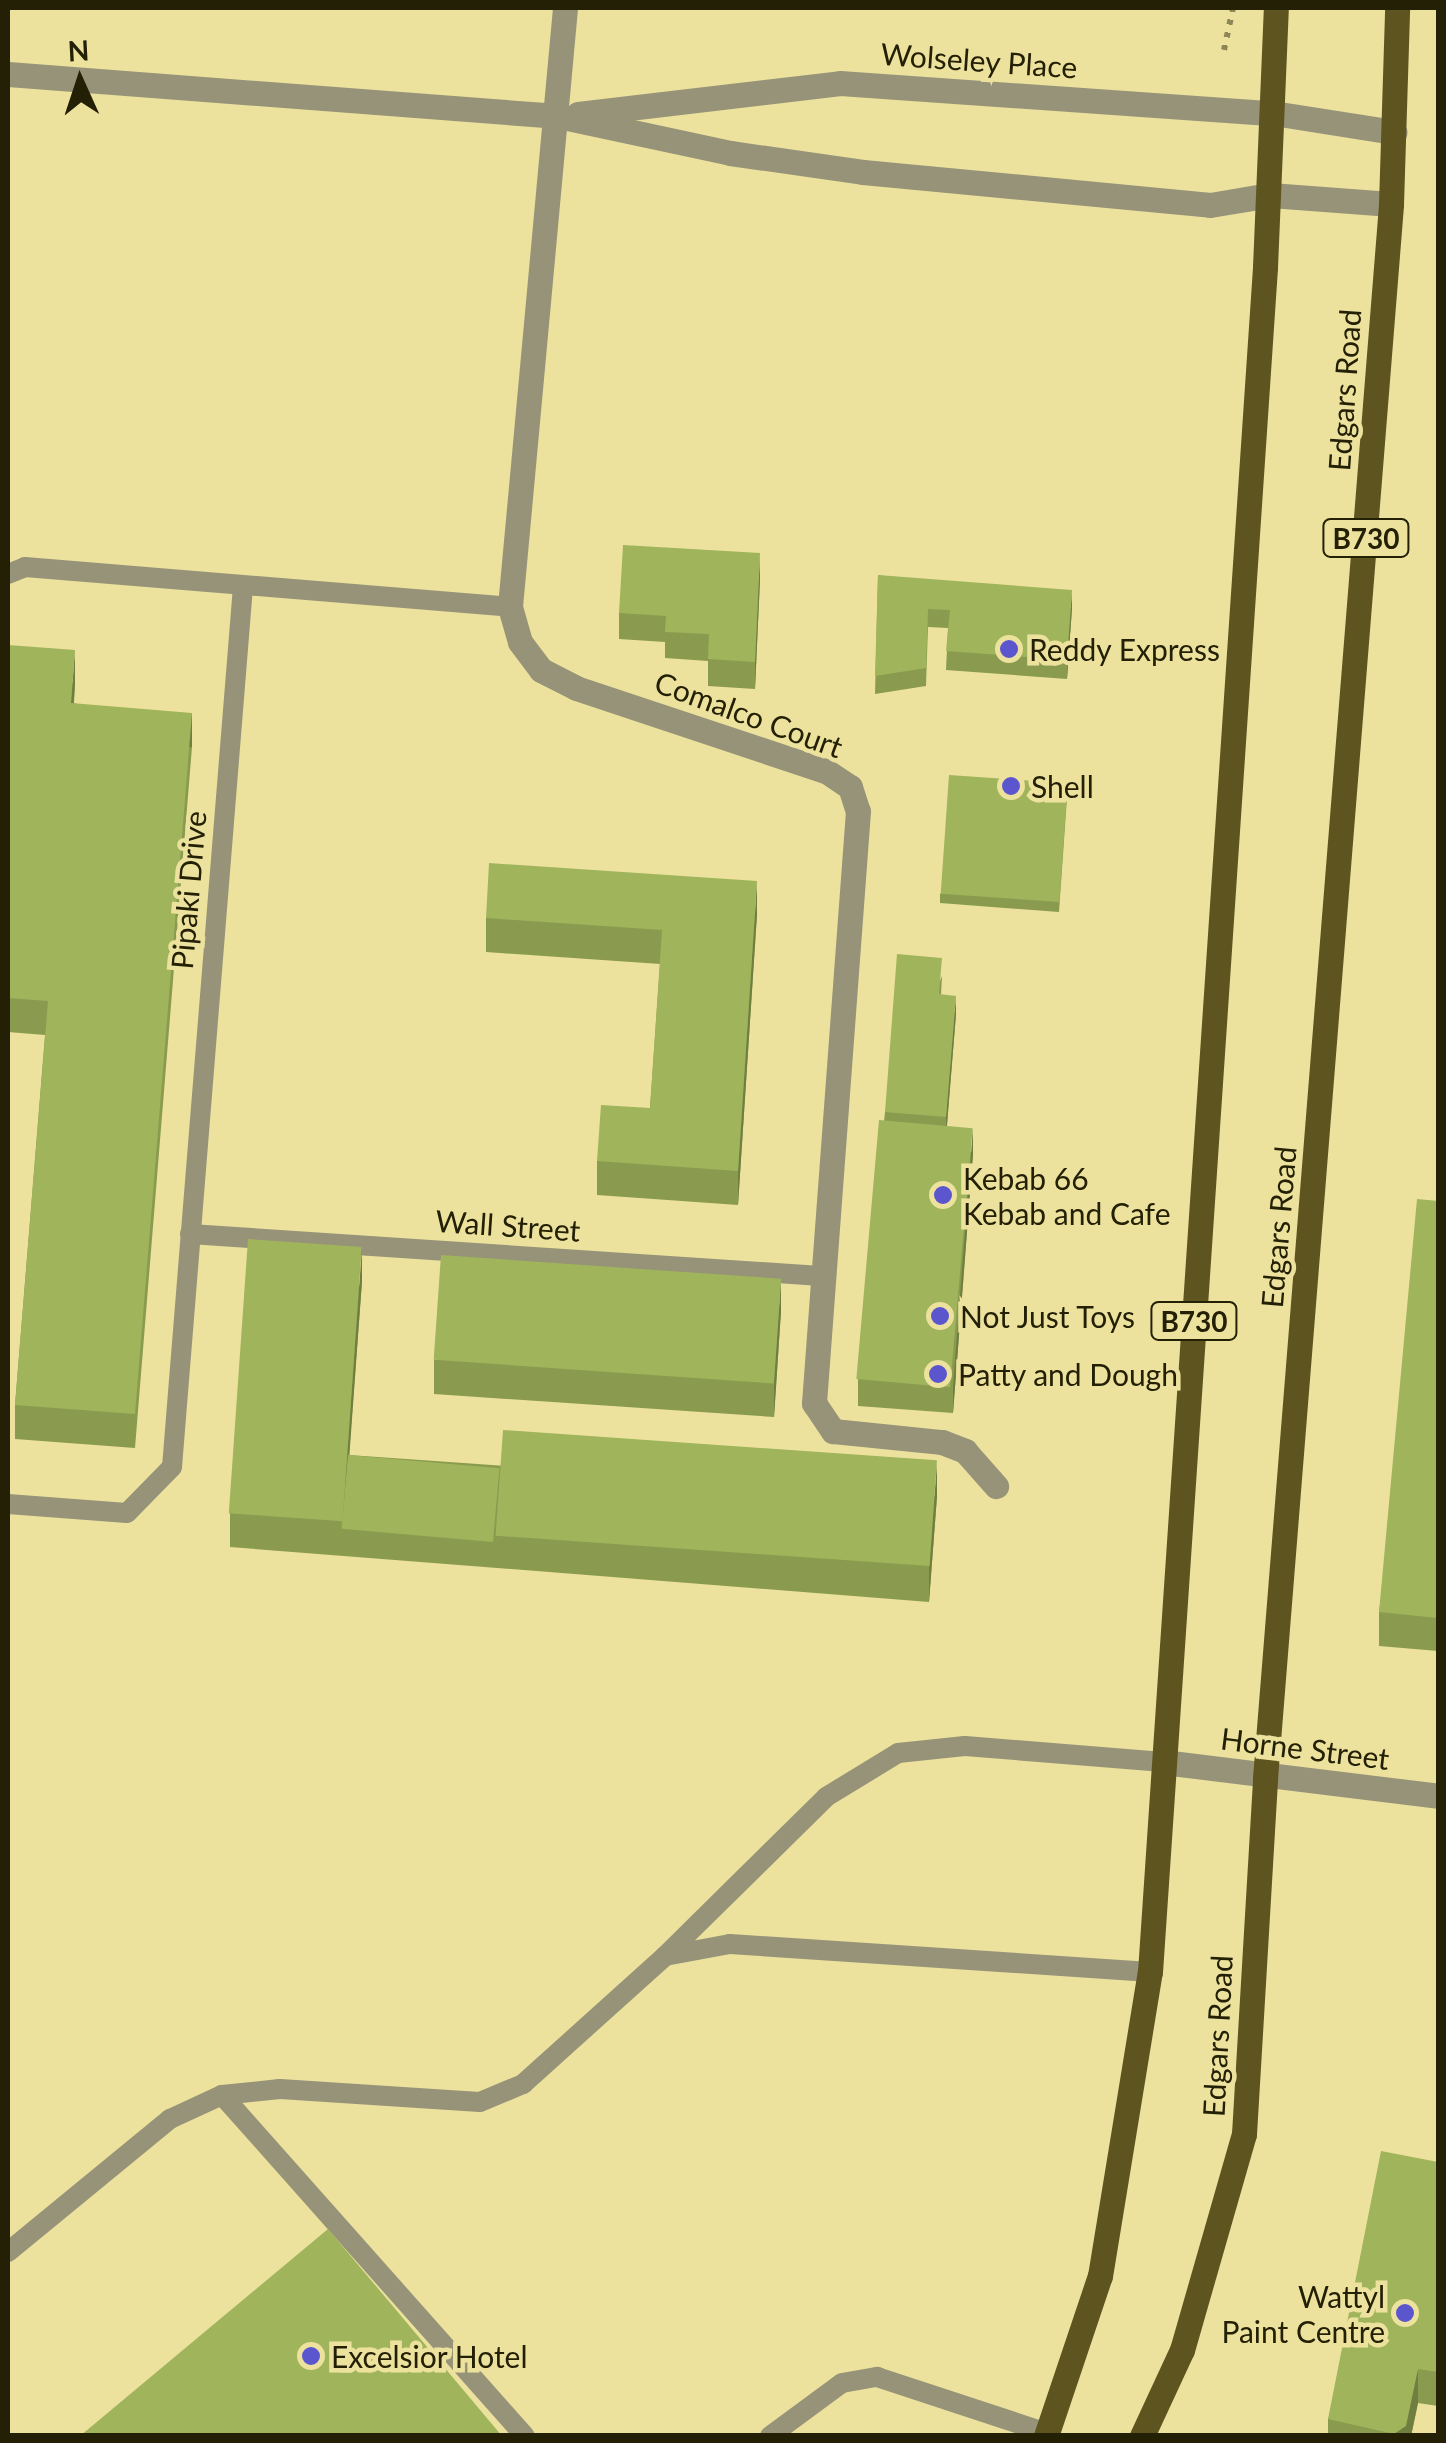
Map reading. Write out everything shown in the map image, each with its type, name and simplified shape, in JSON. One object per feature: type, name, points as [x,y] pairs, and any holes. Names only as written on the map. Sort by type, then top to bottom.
[{"type":"main road","name":"B730","points":[[1047,2434],[1100,2276],[1150,1972],[1270,194],[1276,8]]},
{"type":"main road","name":"Edgars Road","points":[[1142,2436],[1182,2350],[1244,2134],[1264,1778],[1391,204],[1396,8]]},
{"type":"street","name":"Comalco Court","points":[[564,8],[558,116],[510,607],[520,642],[542,670],[576,688],[826,771],[850,787],[858,811],[814,1402],[820,1420],[833,1431],[942,1442],[965,1450],[996,1486]]},
{"type":"street","name":"Wolseley Place","points":[[8,74],[558,116],[730,153],[863,172],[1210,205],[1270,194],[1391,204]]},
{"type":"street","name":"Wolseley Place","points":[[558,116],[840,83],[1273,113],[1395,132]]},
{"type":"street","name":"Horne Street","points":[[1164,1762],[1264,1778],[1438,1796]]},
{"type":"lane","points":[[8,574],[25,567],[510,607]]},
{"type":"lane","name":"Pipaki Drive","points":[[8,1504],[127,1513],[172,1467],[244,586]]},
{"type":"lane","name":"Wall Street","points":[[190,1234],[821,1276]]},
{"type":"lane","points":[[8,2252],[170,2120],[222,2095],[280,2089],[480,2102],[522,2084],[666,1956],[826,1797],[898,1753],[965,1746],[1164,1762]]},
{"type":"lane","points":[[666,1956],[730,1944],[1150,1972]]},
{"type":"lane","points":[[222,2095],[525,2436]]},
{"type":"lane","points":[[770,2436],[842,2383],[877,2377],[1047,2434]]},
{"type":"path","points":[[1224,50],[1233,8]]},
{"type":"building","points":[[623,545],[760,553],[755,662],[708,659],[709,634],[665,632],[666,616],[619,613]]},
{"type":"building","points":[[878,575],[1072,590],[1067,660],[946,651],[950,610],[928,609],[926,668],[875,676]]},
{"type":"building","points":[[8,645],[75,650],[71,703],[192,713],[135,1414],[15,1405],[48,1001],[8,998]]},
{"type":"building","points":[[949,775],[1068,783],[1059,902],[941,894]]},
{"type":"building","points":[[489,863],[757,881],[738,1171],[597,1161],[601,1105],[650,1108],[662,930],[486,918]]},
{"type":"building","points":[[897,954],[942,958],[939,994],[956,996],[946,1117],[885,1112]]},
{"type":"building","points":[[879,1120],[973,1128],[950,1387],[856,1379]]},
{"type":"building","points":[[1417,1199],[1438,1201],[1438,1618],[1379,1612]]},
{"type":"building","points":[[248,1239],[362,1247],[343,1521],[229,1513]]},
{"type":"building","points":[[441,1255],[781,1279],[774,1384],[434,1360]]},
{"type":"building","points":[[503,1430],[937,1460],[930,1566],[496,1536]]},
{"type":"building","points":[[348,1455],[499,1468],[493,1542],[342,1529]]},
{"type":"building","points":[[1381,2151],[1438,2162],[1438,2372],[1418,2369],[1406,2426],[1394,2434],[1328,2419]]},
{"type":"building","name":"Excelsior Hotel","points":[[328,2229],[502,2436],[80,2436]]},
{"type":"place","name":"Reddy Express","points":[[1009,649]]},
{"type":"place","name":"Shell","points":[[1011,786]]},
{"type":"place","name":"Kebab 66 Kebab and Cafe","points":[[943,1195]]},
{"type":"place","name":"Not Just Toys","points":[[940,1316]]},
{"type":"place","name":"Patty and Dough","points":[[938,1374]]},
{"type":"place","name":"Wattyl Paint Centre","points":[[1405,2313]]},
{"type":"place","name":"Excelsior Hotel","points":[[311,2356]]}]
